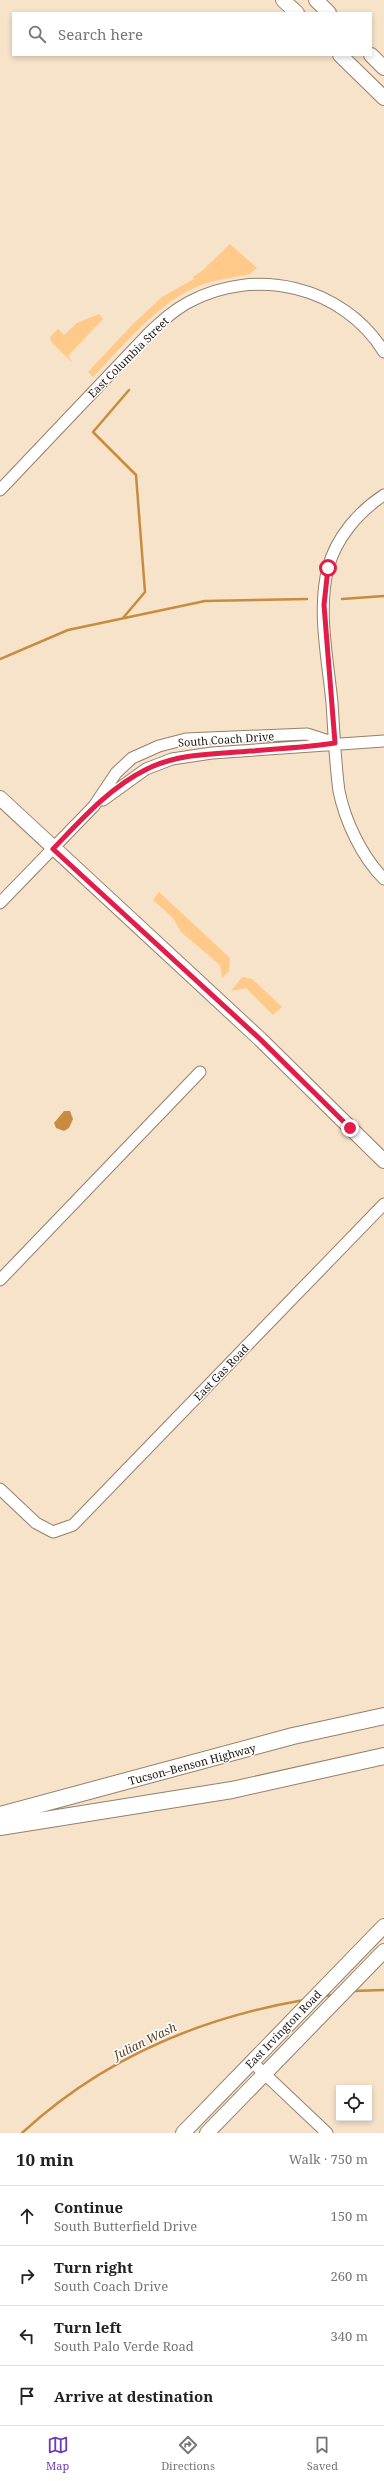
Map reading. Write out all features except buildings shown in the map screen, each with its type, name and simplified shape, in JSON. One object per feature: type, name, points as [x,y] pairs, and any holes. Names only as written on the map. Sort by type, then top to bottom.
[{"type":"highway","name":"Tucson–Benson Highway","points":[[0,1815],[293,1736],[384,1716]]},
{"type":"highway","points":[[0,1827],[232,1790],[384,1756]]},
{"type":"main road","points":[[283,0],[296,12]]},
{"type":"main road","points":[[316,0],[328,12]]},
{"type":"main road","points":[[341,56],[384,98]]},
{"type":"main road","points":[[372,56],[384,68]]},
{"type":"main road","points":[[0,798],[53,849],[260,1039],[384,1160]]},
{"type":"main road","name":"East Irvington Road","points":[[183,2133],[384,1926]]},
{"type":"main road","name":"East Irvington Road","points":[[207,2133],[384,1952]]},
{"type":"street","name":"East Columbia Street","points":[[0,490],[150,332],[168,316],[188,302],[208,294],[246,284],[265,284],[300,289],[330,302],[358,320],[384,352]]},
{"type":"street","points":[[384,495],[368,507],[347,529],[332,555],[326,581],[324,605],[340,792],[352,829],[373,868],[384,879]]},
{"type":"street","name":"South Coach Drive","points":[[0,903],[94,806],[116,773],[132,758],[159,746],[186,739],[307,734],[335,743]]},
{"type":"street","name":"South Coach Drive","points":[[94,806],[146,769],[163,762],[210,754],[308,747],[335,743],[384,741]]},
{"type":"street","points":[[159,746],[163,762]]},
{"type":"street","points":[[0,1280],[200,1072]]},
{"type":"street","name":"East Gas Road","points":[[0,1489],[36,1523],[53,1532],[73,1525],[384,1204]]},
{"type":"street","points":[[252,2062],[327,2133]]},
{"type":"shaded area","points":[[230,244],[257,268],[250,274],[207,283],[180,295],[140,328],[93,377],[88,372],[133,324],[162,297],[194,279],[193,277],[202,271]]},
{"type":"shaded area","points":[[99,314],[103,319],[68,356],[73,363],[52,343],[50,337],[58,329],[64,335],[77,323]]},
{"type":"shaded area","points":[[159,892],[230,958],[229,971],[222,978],[220,965],[181,932],[173,918],[153,900]]},
{"type":"shaded area","points":[[242,977],[252,979],[282,1007],[273,1015],[246,988],[231,991]]},
{"type":"shaded area","points":[[64,1111],[70,1111],[73,1119],[69,1128],[64,1131],[56,1128],[54,1123]]},
{"type":"waterway","points":[[123,618],[145,592],[136,475],[93,432],[129,390]]},
{"type":"waterway","points":[[342,599],[384,596]]},
{"type":"waterway","points":[[0,659],[68,630],[205,601],[307,599]]},
{"type":"waterway","points":[[353,1991],[384,1990]]},
{"type":"waterway","points":[[323,1996],[334,1995]]},
{"type":"waterway","name":"Julian Wash","points":[[22,2133],[52,2107],[85,2084],[118,2064],[153,2046],[189,2031],[227,2018],[304,2000]]},
{"type":"route","points":[[328,568],[324,593],[324,605],[335,743],[308,747],[210,754],[172,759],[163,762],[146,769],[94,806],[53,849],[260,1039],[350,1128]]}]
